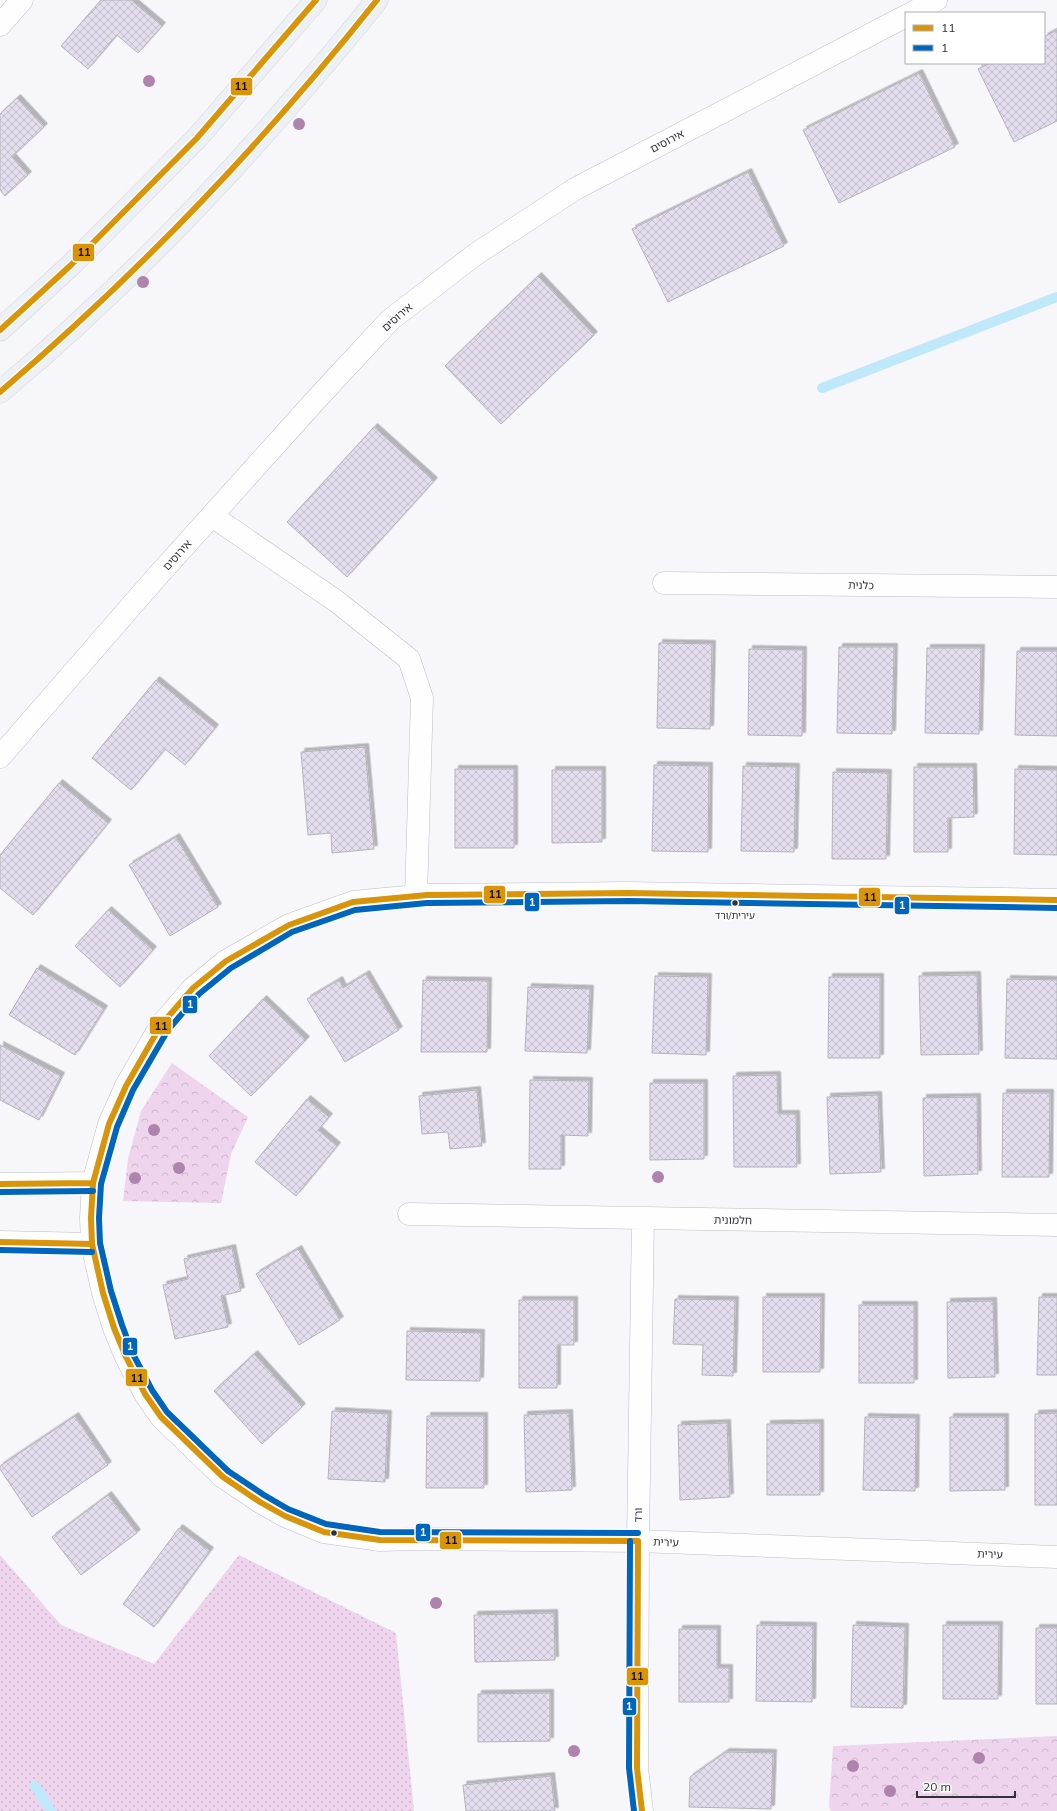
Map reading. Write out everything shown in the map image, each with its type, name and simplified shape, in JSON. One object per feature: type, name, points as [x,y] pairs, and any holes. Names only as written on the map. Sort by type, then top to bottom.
[{"type":"main road","points":[[0,330],[71,265],[197,138],[316,0]]},
{"type":"main road","points":[[0,392],[46,354],[104,300],[232,170],[328,60],[377,0]]},
{"type":"street","points":[[0,25],[22,0]]},
{"type":"street","points":[[914,12],[936,0]]},
{"type":"street","name":"אירוסים","points":[[0,757],[212,516],[313,403],[390,320],[476,254],[575,189],[905,17]]},
{"type":"street","points":[[212,516],[336,601],[409,659],[422,698],[416,896]]},
{"type":"street","name":"כלנית","points":[[664,583],[1057,587]]},
{"type":"street","name":"עירית","points":[[1057,900],[628,893],[416,896],[353,902],[289,925],[226,961],[193,988],[161,1025],[126,1086],[109,1124],[93,1183],[91,1218],[92,1244],[103,1294],[114,1328],[126,1358],[145,1394],[161,1418],[223,1476],[266,1506],[285,1516],[324,1532],[380,1540],[638,1540],[1057,1557]]},
{"type":"street","points":[[0,1184],[93,1183]]},
{"type":"street","name":"חלמונית","points":[[408,1214],[1057,1225]]},
{"type":"street","name":"ורד","points":[[642,1811],[637,1768],[638,1540],[643,1218]]},
{"type":"street","points":[[0,1242],[92,1244]]},
{"type":"green space","points":[[172,1063],[248,1117],[231,1154],[221,1203],[123,1201],[128,1159],[141,1111]]},
{"type":"green space","points":[[0,1555],[61,1625],[154,1664],[239,1555],[396,1633],[414,1811],[0,1811]]},
{"type":"green space","points":[[1057,1736],[1057,1811],[831,1811],[829,1807],[833,1746]]},
{"type":"building","points":[[101,0],[131,0],[162,26],[138,53],[117,35],[88,69],[61,46]]},
{"type":"building","points":[[1057,30],[1057,121],[1014,142],[978,69],[988,64],[1045,64],[1045,36]]},
{"type":"building","points":[[919,73],[955,147],[839,203],[803,130]]},
{"type":"building","points":[[17,98],[44,127],[12,157],[28,175],[5,196],[0,190],[0,114]]},
{"type":"building","points":[[748,172],[784,246],[668,302],[632,229]]},
{"type":"building","points":[[538,276],[594,335],[501,424],[445,366]]},
{"type":"building","points":[[374,427],[434,481],[347,577],[287,522]]},
{"type":"building","points":[[659,643],[712,644],[710,729],[657,728]]},
{"type":"building","points":[[839,647],[894,647],[892,734],[837,733]]},
{"type":"building","points":[[927,648],[981,648],[979,734],[925,733]]},
{"type":"building","points":[[749,649],[803,650],[802,736],[748,735]]},
{"type":"building","points":[[1017,651],[1057,651],[1057,736],[1015,735]]},
{"type":"building","points":[[156,680],[215,728],[185,765],[165,749],[131,790],[92,758]]},
{"type":"building","points":[[365,747],[374,849],[332,853],[331,833],[308,835],[301,752]]},
{"type":"building","points":[[654,765],[709,766],[708,852],[652,851]]},
{"type":"building","points":[[743,766],[796,767],[794,852],[741,851]]},
{"type":"building","points":[[914,767],[973,767],[974,817],[948,818],[948,852],[914,852]]},
{"type":"building","points":[[455,769],[514,769],[514,848],[455,848]]},
{"type":"building","points":[[1015,769],[1057,770],[1057,855],[1014,854]]},
{"type":"building","points":[[552,770],[602,770],[602,842],[552,843]]},
{"type":"building","points":[[833,772],[888,773],[886,859],[832,859]]},
{"type":"building","points":[[59,783],[108,823],[33,915],[0,888],[0,855]]},
{"type":"building","points":[[176,837],[218,907],[170,936],[129,865]]},
{"type":"building","points":[[108,910],[153,950],[120,987],[75,946]]},
{"type":"building","points":[[37,968],[104,1009],[75,1055],[9,1015]]},
{"type":"building","points":[[366,974],[399,1030],[345,1062],[307,999],[339,980],[343,988]]},
{"type":"building","points":[[977,975],[979,1054],[921,1055],[919,976]]},
{"type":"building","points":[[655,976],[708,977],[706,1055],[652,1053]]},
{"type":"building","points":[[829,977],[880,977],[880,1058],[828,1058]]},
{"type":"building","points":[[1007,979],[1057,980],[1057,1059],[1005,1058]]},
{"type":"building","points":[[423,980],[488,981],[487,1052],[421,1052]]},
{"type":"building","points":[[528,987],[590,989],[587,1053],[525,1051]]},
{"type":"building","points":[[263,999],[306,1040],[251,1096],[209,1056]]},
{"type":"building","points":[[0,1045],[61,1076],[39,1120],[0,1100]]},
{"type":"building","points":[[777,1075],[778,1114],[796,1114],[797,1167],[734,1167],[733,1076]]},
{"type":"building","points":[[530,1080],[589,1081],[588,1136],[561,1135],[561,1169],[529,1169]]},
{"type":"building","points":[[650,1083],[704,1083],[704,1159],[650,1160]]},
{"type":"building","points":[[477,1090],[482,1146],[450,1149],[448,1132],[422,1134],[419,1096]]},
{"type":"building","points":[[1003,1093],[1050,1093],[1049,1177],[1002,1177]]},
{"type":"building","points":[[878,1095],[881,1172],[830,1174],[827,1097]]},
{"type":"building","points":[[977,1097],[978,1174],[924,1176],[923,1098]]},
{"type":"building","points":[[307,1099],[329,1117],[318,1130],[337,1146],[296,1196],[255,1162]]},
{"type":"building","points":[[232,1248],[241,1291],[221,1296],[228,1327],[175,1339],[163,1285],[188,1279],[184,1259]]},
{"type":"building","points":[[298,1249],[340,1320],[299,1345],[256,1274]]},
{"type":"building","points":[[763,1297],[821,1297],[820,1372],[763,1372]]},
{"type":"building","points":[[1039,1297],[1057,1297],[1057,1375],[1037,1375]]},
{"type":"building","points":[[675,1299],[735,1300],[733,1376],[702,1375],[703,1345],[673,1344]]},
{"type":"building","points":[[519,1300],[574,1300],[574,1345],[557,1345],[557,1388],[519,1388]]},
{"type":"building","points":[[993,1301],[995,1377],[948,1378],[947,1302]]},
{"type":"building","points":[[859,1305],[914,1305],[914,1383],[859,1383]]},
{"type":"building","points":[[407,1331],[481,1333],[480,1381],[406,1380]]},
{"type":"building","points":[[254,1354],[302,1407],[262,1444],[214,1391]]},
{"type":"building","points":[[332,1411],[388,1414],[385,1482],[328,1479]]},
{"type":"building","points":[[569,1413],[572,1490],[526,1492],[524,1415]]},
{"type":"building","points":[[1057,1413],[1057,1505],[1035,1505],[1035,1414]]},
{"type":"building","points":[[75,1416],[108,1465],[32,1517],[0,1469],[0,1466]]},
{"type":"building","points":[[427,1416],[484,1416],[484,1488],[426,1488]]},
{"type":"building","points":[[865,1417],[916,1418],[915,1491],[863,1490]]},
{"type":"building","points":[[950,1417],[1005,1417],[1005,1490],[950,1491]]},
{"type":"building","points":[[727,1423],[730,1497],[680,1500],[678,1425]]},
{"type":"building","points":[[820,1423],[820,1495],[767,1495],[767,1424]]},
{"type":"building","points":[[108,1495],[137,1533],[81,1575],[52,1537]]},
{"type":"building","points":[[179,1528],[210,1551],[154,1627],[123,1604]]},
{"type":"building","points":[[554,1613],[555,1660],[475,1662],[474,1615]]},
{"type":"building","points":[[757,1625],[813,1626],[812,1702],[756,1701]]},
{"type":"building","points":[[853,1625],[905,1627],[903,1708],[851,1707]]},
{"type":"building","points":[[943,1625],[999,1625],[998,1699],[943,1699]]},
{"type":"building","points":[[1036,1628],[1057,1628],[1057,1704],[1036,1704]]},
{"type":"building","points":[[679,1629],[717,1629],[717,1668],[729,1668],[729,1702],[679,1702]]},
{"type":"building","points":[[550,1693],[550,1741],[478,1742],[478,1694]]},
{"type":"building","points":[[726,1752],[773,1753],[771,1809],[689,1807],[690,1777]]},
{"type":"building","points":[[551,1776],[555,1811],[466,1811],[463,1785]]},
{"type":"waterway","points":[[822,388],[1057,297]]},
{"type":"waterway","points":[[35,1786],[51,1811]]},
{"type":"transit line","name":"11","points":[[0,330],[71,265],[197,138],[316,0]]},
{"type":"transit line","name":"11","points":[[0,392],[101,301],[198,205],[290,105],[377,0]]},
{"type":"transit line","name":"11","points":[[638,1541],[380,1540],[324,1532],[285,1516],[260,1502],[223,1477],[161,1417],[145,1394],[126,1357],[114,1328],[103,1293],[92,1244],[91,1218],[93,1183],[109,1124],[126,1086],[161,1025],[193,988],[226,961],[289,925],[353,902],[427,895],[628,893],[1057,900]]},
{"type":"transit line","name":"1","points":[[638,1533],[380,1532],[326,1524],[288,1509],[228,1471],[167,1412],[152,1390],[133,1354],[122,1325],[111,1291],[100,1243],[99,1218],[101,1184],[117,1127],[133,1090],[168,1030],[199,994],[231,968],[292,932],[355,910],[427,903],[628,901],[1057,908]]},
{"type":"transit line","name":"11","points":[[0,1184],[93,1183]]},
{"type":"transit line","name":"1","points":[[0,1192],[93,1191]]},
{"type":"transit line","name":"11","points":[[0,1242],[92,1244]]},
{"type":"transit line","name":"1","points":[[0,1250],[92,1252]]},
{"type":"transit line","name":"1","points":[[630,1541],[629,1768],[634,1811]]},
{"type":"transit line","name":"11","points":[[638,1541],[637,1768],[642,1811]]},
{"type":"place","name":"עירית/ורד","points":[[735,903]]}]
